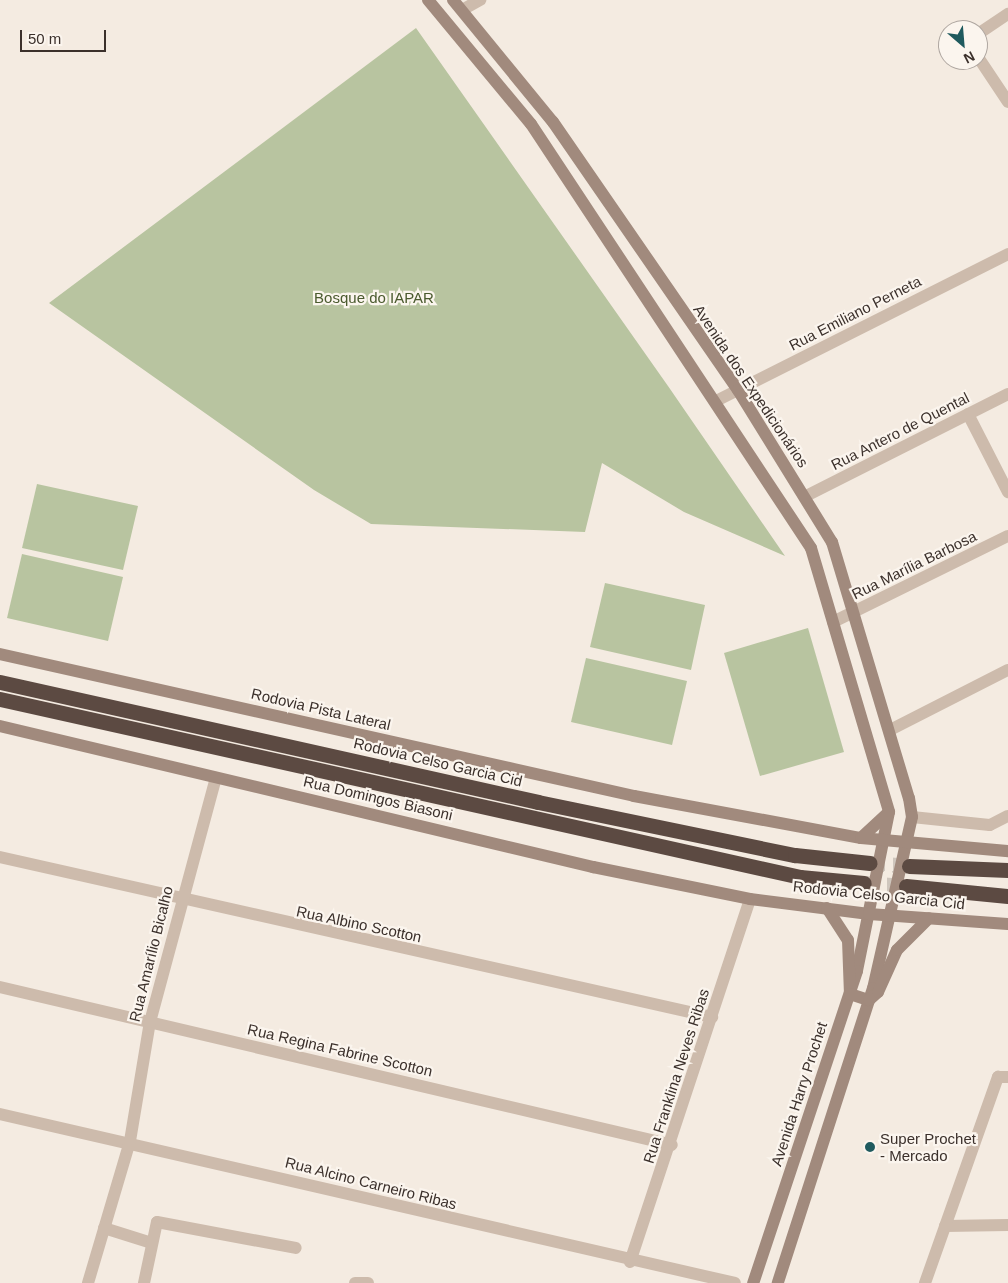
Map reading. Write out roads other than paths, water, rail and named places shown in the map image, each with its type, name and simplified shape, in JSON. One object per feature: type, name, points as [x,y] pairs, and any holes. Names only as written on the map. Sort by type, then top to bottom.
[{"type":"highway","name":"Rodovia Celso Garcia Cid","points":[[0,682],[690,834],[794,855],[870,863]]},
{"type":"highway","name":"Rodovia Celso Garcia Cid","points":[[0,699],[800,877],[864,883]]},
{"type":"highway","points":[[909,866],[1008,870]]},
{"type":"highway","name":"Rodovia Celso Garcia Cid","points":[[906,886],[1008,896]]},
{"type":"street","points":[[428,0],[531,124],[716,401],[811,548],[889,812],[884,840]]},
{"type":"street","name":"Avenida dos Expedicionários","points":[[453,0],[553,122],[738,390],[806,496],[832,542],[855,611],[890,730],[912,817],[890,916]]},
{"type":"street","points":[[446,23],[462,10],[480,0]]},
{"type":"street","points":[[988,27],[1008,14]]},
{"type":"street","points":[[987,70],[1008,102]]},
{"type":"street","name":"Rua Emiliano Perneta","points":[[716,401],[1008,254]]},
{"type":"street","name":"Rua Antero de Quental","points":[[806,496],[1008,394]]},
{"type":"street","points":[[968,414],[1008,492]]},
{"type":"street","name":"Rua Marília Barbosa","points":[[833,622],[1008,536]]},
{"type":"street","name":"Rodovia Pista Lateral","points":[[0,654],[634,796],[808,830],[861,838]]},
{"type":"street","points":[[890,730],[1008,670]]},
{"type":"street","name":"Rua Domingos Biasoni","points":[[0,726],[216,778],[750,899]]},
{"type":"street","name":"Rua Amarílio Bicalho","points":[[88,1283],[130,1141],[150,1022],[180,901],[216,778]]},
{"type":"street","points":[[861,838],[889,812]]},
{"type":"street","points":[[990,825],[1008,816]]},
{"type":"street","points":[[912,817],[990,825],[1008,824]]},
{"type":"street","points":[[861,838],[1008,851]]},
{"type":"street","name":"Avenida Harry Prochet","points":[[754,1283],[850,994],[884,840]]},
{"type":"street","name":"Rua Albino Scotton","points":[[0,857],[180,901],[712,1017]]},
{"type":"street","name":"Rodovia Celso Garcia Cid","points":[[750,899],[869,914],[1006,924]]},
{"type":"street","name":"Rua Franklina Neves Ribas","points":[[630,1262],[672,1145],[750,899]]},
{"type":"street","points":[[827,908],[848,940],[850,994],[869,1000]]},
{"type":"street","points":[[778,1283],[869,1000],[890,916]]},
{"type":"street","points":[[869,1000],[878,992],[897,950],[929,918]]},
{"type":"street","name":"Rua Regina Fabrine Scotton","points":[[0,987],[672,1145]]},
{"type":"street","points":[[925,1283],[1003,1077]]},
{"type":"street","name":"Rua Alcino Carneiro Ribas","points":[[0,1114],[130,1141],[630,1262],[735,1283]]},
{"type":"street","points":[[144,1283],[157,1222],[296,1248]]},
{"type":"street","points":[[945,1226],[1008,1225]]},
{"type":"street","points":[[104,1228],[152,1243]]},
{"type":"street","points":[[355,1283],[368,1283]]},
{"type":"tunnel","points":[[870,863],[909,866]]},
{"type":"tunnel","points":[[864,883],[906,886]]},
{"type":"place","name":"Super Prochet - Mercado","points":[[870,1147]]},
{"type":"park label","name":"Bosque do IAPAR","points":[[374,298]]}]
